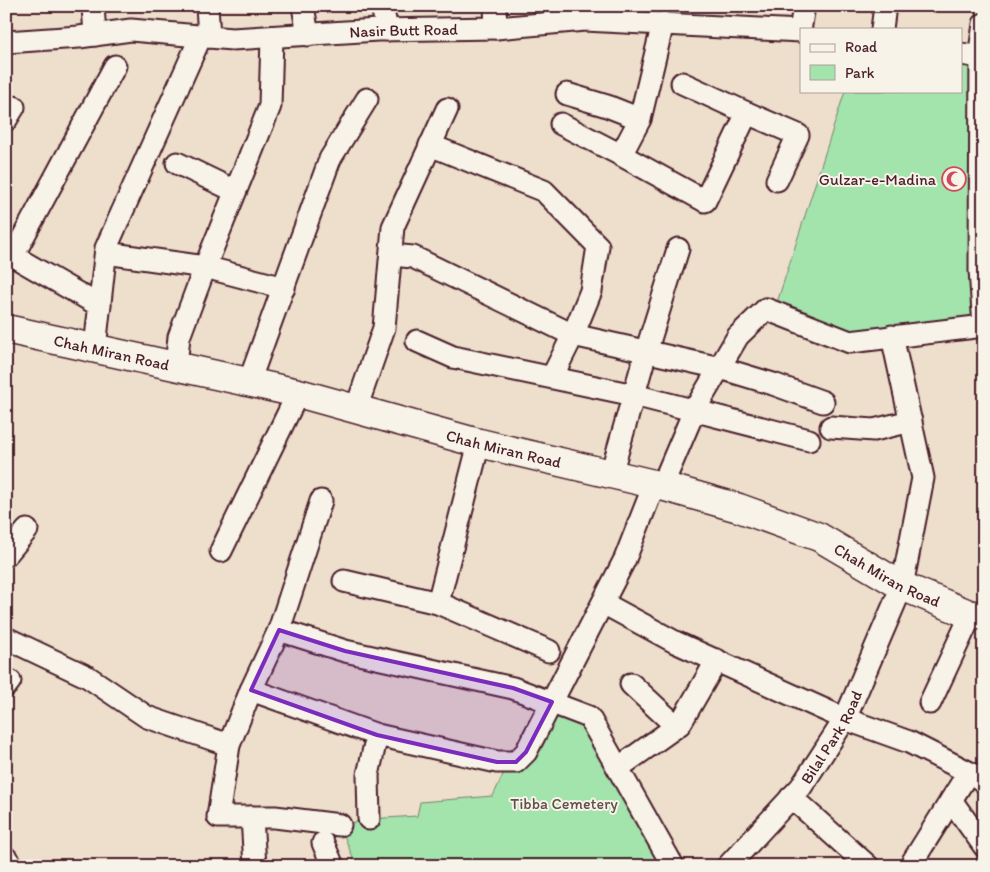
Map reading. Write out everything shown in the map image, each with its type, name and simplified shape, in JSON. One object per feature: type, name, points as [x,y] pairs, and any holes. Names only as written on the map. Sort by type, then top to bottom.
[{"type":"main road","name":"Chah Miran Road","points":[[6,329],[298,393],[479,443],[611,474],[739,508],[819,537],[902,586],[977,615]]},
{"type":"street","points":[[93,6],[95,35]]},
{"type":"street","points":[[95,348],[106,253],[110,239],[205,37],[207,6]]},
{"type":"street","points":[[303,6],[308,35]]},
{"type":"street","points":[[382,6],[387,30]]},
{"type":"street","points":[[494,6],[496,28]]},
{"type":"street","points":[[801,28],[804,6]]},
{"type":"street","points":[[882,28],[885,6]]},
{"type":"street","name":"Nasir Butt Road","points":[[6,42],[95,35],[131,30],[232,39],[387,30],[496,28],[585,20],[718,16],[800,31]]},
{"type":"street","points":[[621,156],[640,119],[657,18]]},
{"type":"street","points":[[176,366],[179,337],[270,106],[272,37]]},
{"type":"street","points":[[251,690],[377,735],[496,762],[516,762],[526,752],[603,603],[694,410],[738,336],[766,309],[850,342],[984,326],[978,45]]},
{"type":"street","points":[[100,306],[10,254],[115,66]]},
{"type":"street","points":[[682,83],[798,135],[777,180]]},
{"type":"street","points":[[567,94],[607,106],[640,119]]},
{"type":"street","points":[[249,382],[330,159],[367,99]]},
{"type":"street","points":[[356,409],[384,328],[393,227],[446,109]]},
{"type":"street","points":[[561,124],[705,201],[747,112]]},
{"type":"street","points":[[430,145],[544,191],[598,246],[591,291],[574,335],[552,377]]},
{"type":"street","points":[[177,163],[235,191]]},
{"type":"street","points":[[611,474],[678,249]]},
{"type":"street","points":[[106,253],[205,267],[284,288]]},
{"type":"street","points":[[391,255],[413,257],[574,335],[720,368],[823,402]]},
{"type":"street","name":"Bilal Park Road","points":[[740,862],[801,787],[845,719],[902,586],[923,478],[892,336]]},
{"type":"street","points":[[417,341],[453,356],[634,395],[809,440]]},
{"type":"street","points":[[221,551],[298,393]]},
{"type":"street","points":[[830,427],[874,430],[911,421]]},
{"type":"street","points":[[438,603],[479,443]]},
{"type":"street","points":[[320,502],[279,630],[251,690],[229,745],[218,817],[275,817],[340,825]]},
{"type":"street","points":[[6,555],[26,530]]},
{"type":"street","points":[[344,581],[438,603],[549,651]]},
{"type":"street","points":[[603,603],[675,642],[845,719],[909,742],[976,777],[951,800],[913,864]]},
{"type":"street","points":[[930,703],[977,615]]},
{"type":"street","points":[[279,630],[345,651],[513,688],[589,718],[673,866]]},
{"type":"street","points":[[6,638],[88,677],[147,717],[229,745]]},
{"type":"street","points":[[618,768],[680,724],[717,660]]},
{"type":"street","points":[[631,684],[676,726]]},
{"type":"street","points":[[369,819],[368,775],[377,735]]},
{"type":"street","points":[[792,798],[868,866]]},
{"type":"street","points":[[951,800],[984,846]]},
{"type":"street","points":[[252,817],[255,866]]},
{"type":"street","points":[[323,842],[333,866]]},
{"type":"street","points":[[6,858],[12,866]]},
{"type":"highlighted area","points":[[279,630],[345,651],[513,688],[552,702],[526,752],[516,762],[497,762],[377,735],[251,690]]},
{"type":"green space","points":[[962,54],[981,57],[984,326],[850,342],[774,312],[845,92],[962,92]]},
{"type":"green space","name":"Tibba Cemetery","points":[[552,702],[589,717],[673,866],[356,866],[340,825],[369,819],[417,816],[420,802],[493,796],[509,762]]},
{"type":"place","name":"Gulzar-e-Madina","points":[[954,179]]}]
